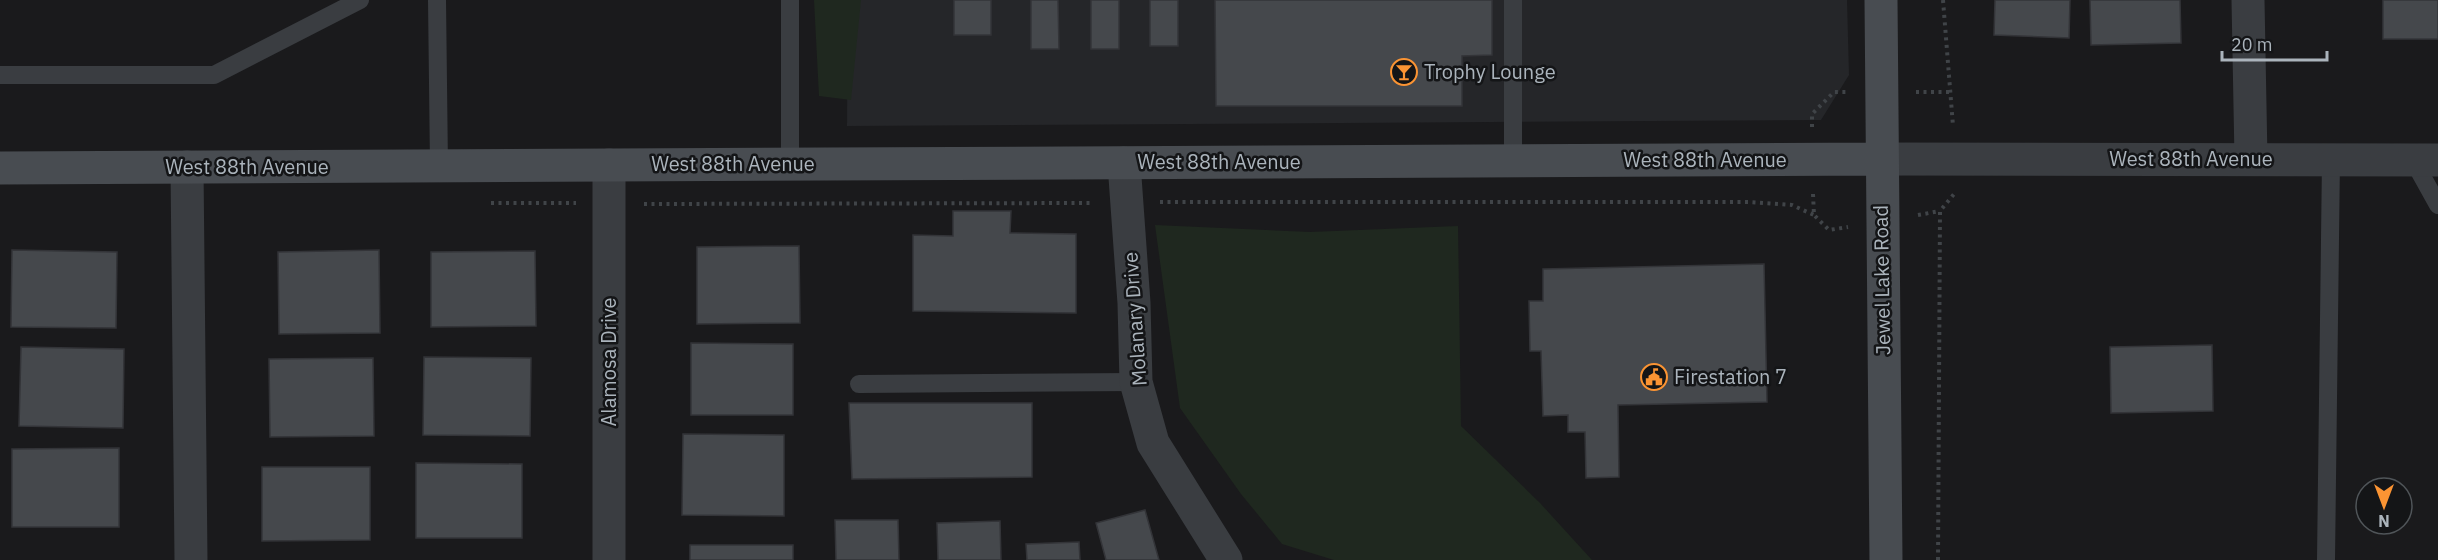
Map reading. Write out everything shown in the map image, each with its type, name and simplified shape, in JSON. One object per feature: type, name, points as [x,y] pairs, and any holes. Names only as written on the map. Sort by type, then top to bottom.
[{"type":"street","name":"Jewel Lake Road","points":[[1881,0],[1886,560]]},
{"type":"street","points":[[2248,0],[2251,159]]},
{"type":"street","name":"West 88th Avenue","points":[[0,168],[1881,159],[2425,160]]},
{"type":"street","name":"Molanary Drive","points":[[1124,162],[1134,303],[1136,382],[1153,443],[1226,560]]},
{"type":"street","name":"Alamosa Drive","points":[[609,165],[609,560]]},
{"type":"street","points":[[187,167],[190,560]]},
{"type":"lane","points":[[0,75],[214,75],[360,0]]},
{"type":"lane","points":[[437,0],[439,166]]},
{"type":"lane","points":[[790,0],[790,164]]},
{"type":"lane","points":[[1513,0],[1513,161]]},
{"type":"lane","points":[[2326,560],[2331,159]]},
{"type":"lane","points":[[2425,160],[2438,205]]},
{"type":"lane","points":[[859,384],[1136,382]]},
{"type":"path","points":[[1938,560],[1940,211],[1954,195],[1953,104],[1943,0]]},
{"type":"path","points":[[480,203],[1748,202],[1792,205],[1814,215]]},
{"type":"shaded area","points":[[814,0],[861,0],[851,100],[819,96]]},
{"type":"shaded area","points":[[848,0],[1847,0],[1849,75],[1821,120],[847,126]]},
{"type":"shaded area","points":[[1155,225],[1310,232],[1458,226],[1461,426],[1540,503],[1592,560],[1334,560],[1282,544],[1241,494],[1180,408]]},
{"type":"building","points":[[954,0],[991,0],[991,35],[954,35]]},
{"type":"building","points":[[1031,0],[1058,0],[1059,49],[1031,49]]},
{"type":"building","points":[[1091,0],[1119,0],[1119,49],[1091,49]]},
{"type":"building","points":[[1150,0],[1178,0],[1178,46],[1150,46]]},
{"type":"building","points":[[1215,0],[1492,0],[1492,55],[1462,56],[1462,106],[1216,106]]},
{"type":"building","points":[[1995,0],[2070,0],[2069,38],[1994,35]]},
{"type":"building","points":[[2090,0],[2180,0],[2181,43],[2091,45]]},
{"type":"building","points":[[2383,0],[2438,0],[2438,39],[2383,39]]},
{"type":"building","points":[[953,211],[1011,211],[1010,233],[1076,234],[1076,313],[913,311],[913,235],[953,236]]},
{"type":"building","points":[[799,246],[800,323],[697,324],[697,247]]},
{"type":"building","points":[[12,250],[117,252],[116,328],[11,327]]},
{"type":"building","points":[[379,250],[380,333],[279,334],[278,252]]},
{"type":"building","points":[[535,251],[536,326],[431,327],[431,252]]},
{"type":"building","name":"Firestation 7","points":[[1764,264],[1767,402],[1618,405],[1619,477],[1586,478],[1585,432],[1568,432],[1568,415],[1543,416],[1541,351],[1530,351],[1529,301],[1543,301],[1543,269]]},
{"type":"building","points":[[691,343],[793,344],[793,415],[691,415]]},
{"type":"building","points":[[2212,345],[2213,411],[2111,413],[2110,347]]},
{"type":"building","points":[[21,347],[124,349],[123,428],[19,426]]},
{"type":"building","points":[[424,357],[531,358],[530,436],[423,435]]},
{"type":"building","points":[[373,358],[374,436],[270,437],[269,359]]},
{"type":"building","points":[[849,403],[1032,403],[1032,477],[852,479]]},
{"type":"building","points":[[683,434],[784,435],[784,516],[682,515]]},
{"type":"building","points":[[119,448],[119,527],[12,527],[12,449]]},
{"type":"building","points":[[416,463],[522,464],[522,538],[416,538]]},
{"type":"building","points":[[262,467],[370,467],[370,540],[262,541]]},
{"type":"building","points":[[1145,510],[1159,560],[1106,560],[1096,523]]},
{"type":"building","points":[[835,520],[898,520],[899,560],[836,560]]},
{"type":"building","points":[[1000,521],[1001,560],[938,560],[937,523]]},
{"type":"building","points":[[1079,542],[1080,560],[1027,560],[1026,544]]},
{"type":"building","points":[[690,545],[793,545],[793,560],[690,560]]},
{"type":"place","name":"Trophy Lounge","points":[[1404,72]]},
{"type":"place","name":"Firestation 7","points":[[1654,377]]}]
